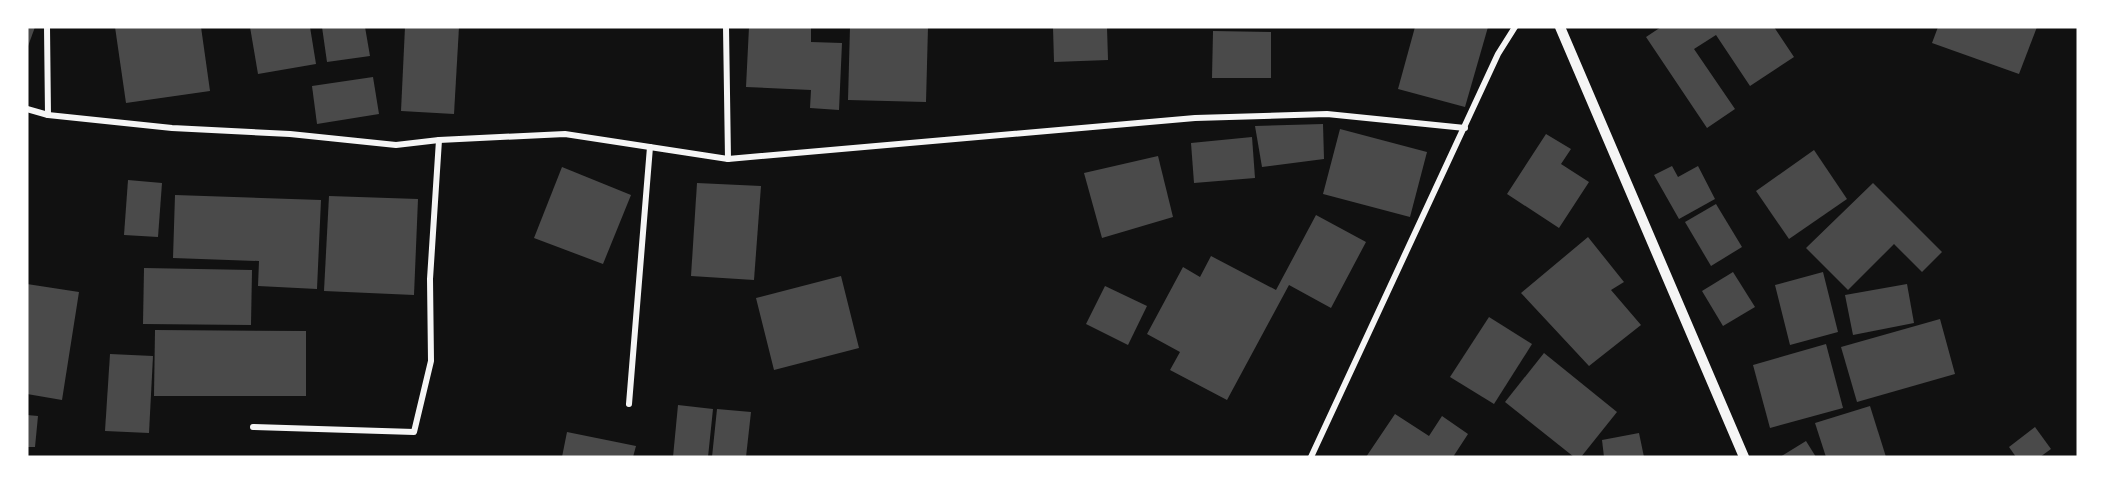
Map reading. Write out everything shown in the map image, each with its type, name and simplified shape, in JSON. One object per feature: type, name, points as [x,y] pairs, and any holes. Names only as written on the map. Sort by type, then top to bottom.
[{"type":"street","points":[[47,27],[48,115]]},
{"type":"street","points":[[726,27],[728,159]]},
{"type":"street","points":[[1311,457],[1498,54],[1515,27]]},
{"type":"street","points":[[1560,27],[1744,457]]},
{"type":"street","points":[[27,109],[48,115],[172,128],[290,134],[396,145],[438,140],[565,134],[728,159],[1195,118],[1327,114],[1465,128]]},
{"type":"street","points":[[253,427],[414,432],[431,361],[430,279],[438,140]]},
{"type":"street","points":[[629,404],[650,147]]},
{"type":"building","points":[[27,27],[35,27],[27,49]]},
{"type":"building","points":[[115,27],[201,27],[210,91],[126,103]]},
{"type":"building","points":[[250,27],[310,27],[316,64],[258,74]]},
{"type":"building","points":[[322,27],[365,27],[370,56],[327,62]]},
{"type":"building","points":[[405,27],[459,27],[454,114],[401,111]]},
{"type":"building","points":[[749,27],[811,27],[811,42],[842,43],[839,110],[810,108],[811,90],[746,87]]},
{"type":"building","points":[[850,27],[928,27],[926,102],[848,100]]},
{"type":"building","points":[[1053,27],[1107,27],[1108,60],[1054,62]]},
{"type":"building","points":[[1415,27],[1488,27],[1465,107],[1398,89]]},
{"type":"building","points":[[1661,27],[1774,27],[1794,57],[1750,86],[1716,35],[1694,49],[1735,109],[1707,128],[1646,37]]},
{"type":"building","points":[[1938,27],[2037,27],[2019,74],[1932,43]]},
{"type":"building","points":[[1213,31],[1271,32],[1271,78],[1212,78]]},
{"type":"building","points":[[373,77],[379,114],[317,124],[312,86]]},
{"type":"building","points":[[1323,124],[1324,159],[1262,167],[1255,126]]},
{"type":"building","points":[[1340,129],[1427,152],[1410,217],[1323,194]]},
{"type":"building","points":[[1546,134],[1571,149],[1561,164],[1589,182],[1559,228],[1507,194]]},
{"type":"building","points":[[1252,137],[1255,178],[1194,183],[1191,143]]},
{"type":"building","points":[[1814,150],[1847,199],[1789,239],[1756,191]]},
{"type":"building","points":[[1158,156],[1173,217],[1102,238],[1084,173]]},
{"type":"building","points":[[1672,166],[1678,177],[1698,166],[1715,199],[1679,219],[1654,175]]},
{"type":"building","points":[[562,167],[631,195],[603,264],[534,238]]},
{"type":"building","points":[[128,180],[162,183],[158,237],[124,235]]},
{"type":"building","points":[[697,183],[761,186],[754,280],[691,276]]},
{"type":"building","points":[[1873,183],[1942,252],[1922,272],[1894,244],[1848,290],[1806,248]]},
{"type":"building","points":[[175,195],[321,200],[317,289],[258,286],[259,261],[173,258]]},
{"type":"building","points":[[329,196],[418,199],[414,295],[324,291]]},
{"type":"building","points":[[1716,204],[1742,247],[1711,266],[1685,222]]},
{"type":"building","points":[[1316,215],[1366,242],[1331,308],[1289,285],[1227,400],[1170,370],[1180,352],[1147,334],[1183,267],[1200,277],[1211,256],[1276,290]]},
{"type":"building","points":[[1588,237],[1624,282],[1611,290],[1641,325],[1589,366],[1521,293]]},
{"type":"building","points":[[144,268],[252,270],[251,325],[143,324]]},
{"type":"building","points":[[1733,272],[1755,307],[1723,326],[1702,291]]},
{"type":"building","points":[[1823,272],[1838,332],[1790,345],[1775,285]]},
{"type":"building","points":[[841,276],[859,348],[774,370],[756,298]]},
{"type":"building","points":[[27,284],[79,292],[62,400],[27,394]]},
{"type":"building","points":[[1907,284],[1914,323],[1853,335],[1845,295]]},
{"type":"building","points":[[1105,286],[1147,306],[1128,345],[1086,324]]},
{"type":"building","points":[[1489,317],[1532,344],[1494,404],[1450,377]]},
{"type":"building","points":[[1940,319],[1955,374],[1857,402],[1841,347]]},
{"type":"building","points":[[155,330],[306,331],[306,396],[154,396]]},
{"type":"building","points":[[1826,344],[1843,408],[1770,428],[1753,365]]},
{"type":"building","points":[[1544,353],[1617,412],[1581,457],[1574,457],[1505,402]]},
{"type":"building","points":[[110,354],[153,356],[149,433],[105,431]]},
{"type":"building","points":[[678,405],[713,409],[708,457],[673,457]]},
{"type":"building","points":[[1870,406],[1886,457],[1826,457],[1815,423]]},
{"type":"building","points":[[717,409],[751,412],[746,457],[712,457]]},
{"type":"building","points":[[1395,414],[1429,436],[1442,416],[1468,434],[1453,457],[1366,457]]},
{"type":"building","points":[[27,415],[38,416],[35,447],[27,447]]},
{"type":"building","points":[[2035,427],[2051,449],[2040,457],[2016,457],[2009,447]]},
{"type":"building","points":[[567,432],[636,446],[633,457],[562,457]]},
{"type":"building","points":[[1639,433],[1644,457],[1604,457],[1602,440]]},
{"type":"building","points":[[1806,441],[1816,457],[1780,457]]}]
